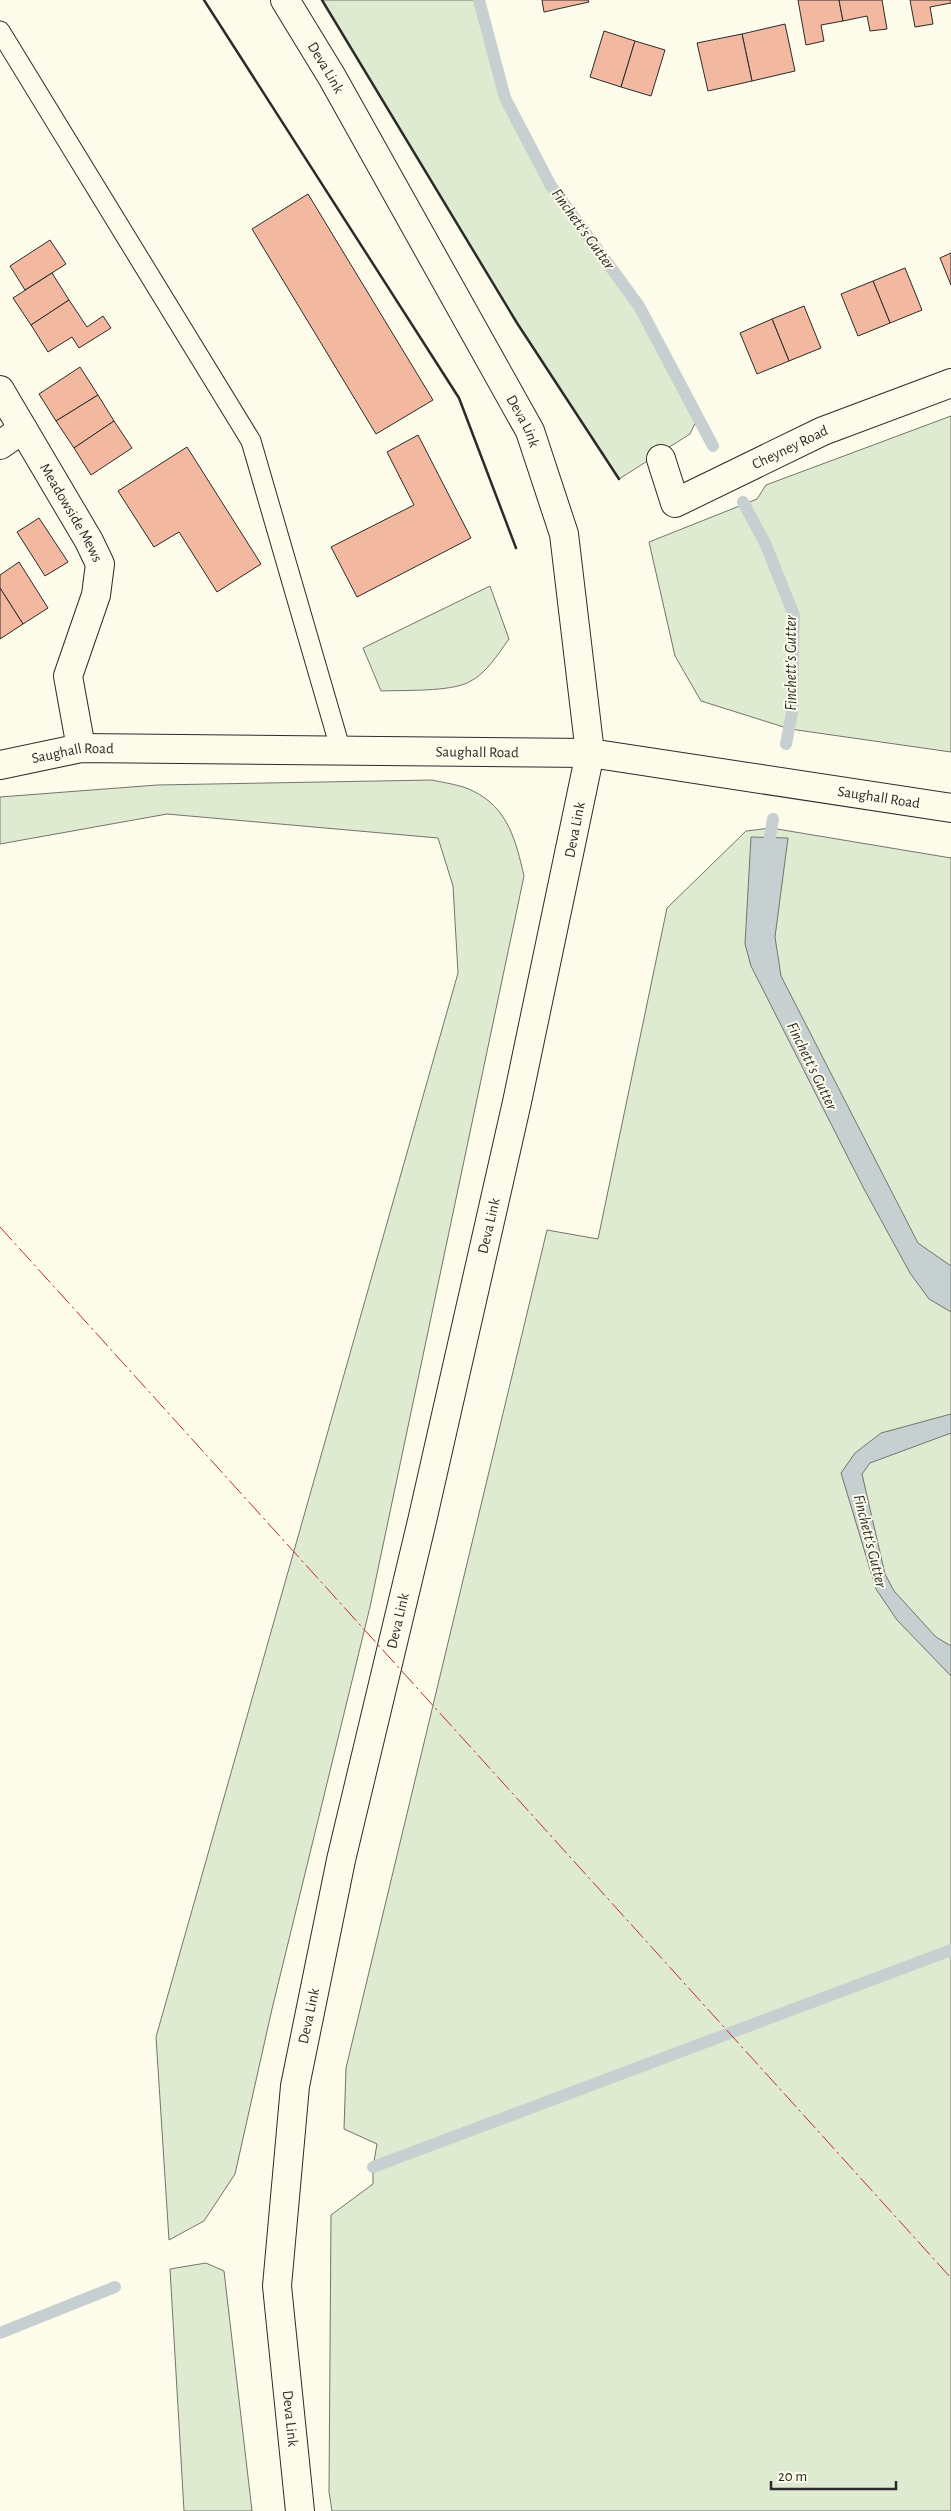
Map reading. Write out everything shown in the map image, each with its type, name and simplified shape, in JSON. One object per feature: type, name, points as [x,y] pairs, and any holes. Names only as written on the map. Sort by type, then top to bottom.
[{"type":"main road","name":"Deva Link","points":[[285,0],[332,77],[530,430],[564,534],[590,753],[515,1111],[422,1521],[342,1860],[295,2086],[277,2286],[300,2511]]},
{"type":"main road","name":"Cheyney Road","points":[[661,459],[675,503],[824,432],[951,384]]},
{"type":"main road","name":"Meadowside Mews","points":[[0,390],[89,541],[100,564],[96,595],[68,676],[81,748]]},
{"type":"main road","points":[[0,445],[23,429]]},
{"type":"main road","name":"Saughall Road","points":[[0,765],[81,748],[590,753],[951,808]]},
{"type":"lane","points":[[0,30],[251,441],[341,751]]},
{"type":"green space","points":[[322,0],[479,0],[505,98],[551,186],[639,306],[698,417],[690,434],[619,479],[517,323]]},
{"type":"green space","points":[[951,416],[951,752],[790,729],[701,701],[675,656],[649,542],[757,499],[766,485]]},
{"type":"green space","points":[[490,586],[509,639],[481,674],[469,682],[451,687],[426,690],[381,691],[363,648]]},
{"type":"green space","points":[[432,780],[469,789],[485,798],[495,807],[514,838],[524,876],[370,1607],[272,2009],[235,2174],[204,2221],[169,2240],[156,2037],[458,973],[453,886],[438,838],[167,814],[0,844],[0,797],[157,785]]},
{"type":"green space","points":[[771,828],[951,858],[951,2511],[332,2511],[329,2492],[331,2215],[373,2184],[373,2167],[377,2144],[344,2129],[346,2068],[547,1230],[598,1239],[667,908],[746,831]]},
{"type":"green space","points":[[206,2263],[224,2271],[252,2511],[184,2511],[170,2269]]},
{"type":"water","points":[[751,837],[788,838],[775,937],[781,976],[918,1243],[951,1266],[951,1312],[929,1299],[910,1273],[864,1189],[751,966],[745,944]]},
{"type":"water","points":[[951,1414],[951,1433],[870,1463],[862,1474],[885,1574],[894,1591],[936,1637],[951,1646],[951,1676],[897,1620],[876,1589],[841,1473],[855,1453],[881,1433]]},
{"type":"building","points":[[542,0],[588,0],[589,2],[544,12]]},
{"type":"building","points":[[798,0],[839,0],[843,21],[821,25],[824,41],[806,45]]},
{"type":"building","points":[[839,0],[882,0],[887,29],[870,31],[867,16],[843,21]]},
{"type":"building","points":[[910,0],[951,0],[951,3],[930,7],[933,24],[915,27]]},
{"type":"building","points":[[785,24],[795,71],[752,81],[742,34]]},
{"type":"building","points":[[604,31],[635,41],[621,87],[590,77]]},
{"type":"building","points":[[742,34],[752,81],[708,91],[697,43]]},
{"type":"building","points":[[635,41],[665,50],[651,96],[621,87]]},
{"type":"building","points":[[308,194],[433,400],[376,434],[252,229]]},
{"type":"building","points":[[50,240],[66,264],[25,290],[10,266]]},
{"type":"building","points":[[951,253],[951,285],[940,258]]},
{"type":"building","points":[[905,268],[922,310],[890,323],[873,281]]},
{"type":"building","points":[[52,273],[69,300],[31,325],[13,298]]},
{"type":"building","points":[[873,281],[890,323],[858,336],[841,294]]},
{"type":"building","points":[[69,300],[87,327],[103,316],[111,328],[79,348],[72,337],[48,352],[31,325]]},
{"type":"building","points":[[804,306],[821,348],[789,361],[772,319]]},
{"type":"building","points":[[772,319],[789,361],[757,374],[740,333]]},
{"type":"building","points":[[80,367],[98,395],[56,421],[39,394]]},
{"type":"building","points":[[98,395],[114,421],[74,448],[56,421]]},
{"type":"building","points":[[114,421],[132,448],[91,475],[74,448]]},
{"type":"building","points":[[418,435],[471,538],[357,597],[331,547],[414,505],[387,452]]},
{"type":"building","points":[[187,447],[261,564],[217,592],[179,532],[154,547],[118,491]]},
{"type":"building","points":[[39,518],[68,562],[45,576],[17,532]]},
{"type":"building","points":[[19,562],[48,608],[23,624],[0,588],[0,575]]},
{"type":"building","points":[[0,588],[23,624],[0,639]]},
{"type":"waterway","name":"Finchett's Gutter","points":[[479,0],[505,98],[551,186],[639,306],[713,446]]},
{"type":"waterway","name":"Finchett's Gutter","points":[[743,502],[765,543],[794,615],[792,713],[786,744]]},
{"type":"waterway","name":"Finchett's Gutter","points":[[767,853],[773,819]]},
{"type":"waterway","points":[[373,2167],[951,1950]]},
{"type":"waterway","points":[[0,2333],[115,2287]]},
{"type":"wall","points":[[204,0],[459,398],[516,548]]},
{"type":"wall","points":[[322,0],[517,323],[619,479]]},
{"type":"power","points":[[0,1227],[951,2278]]}]
